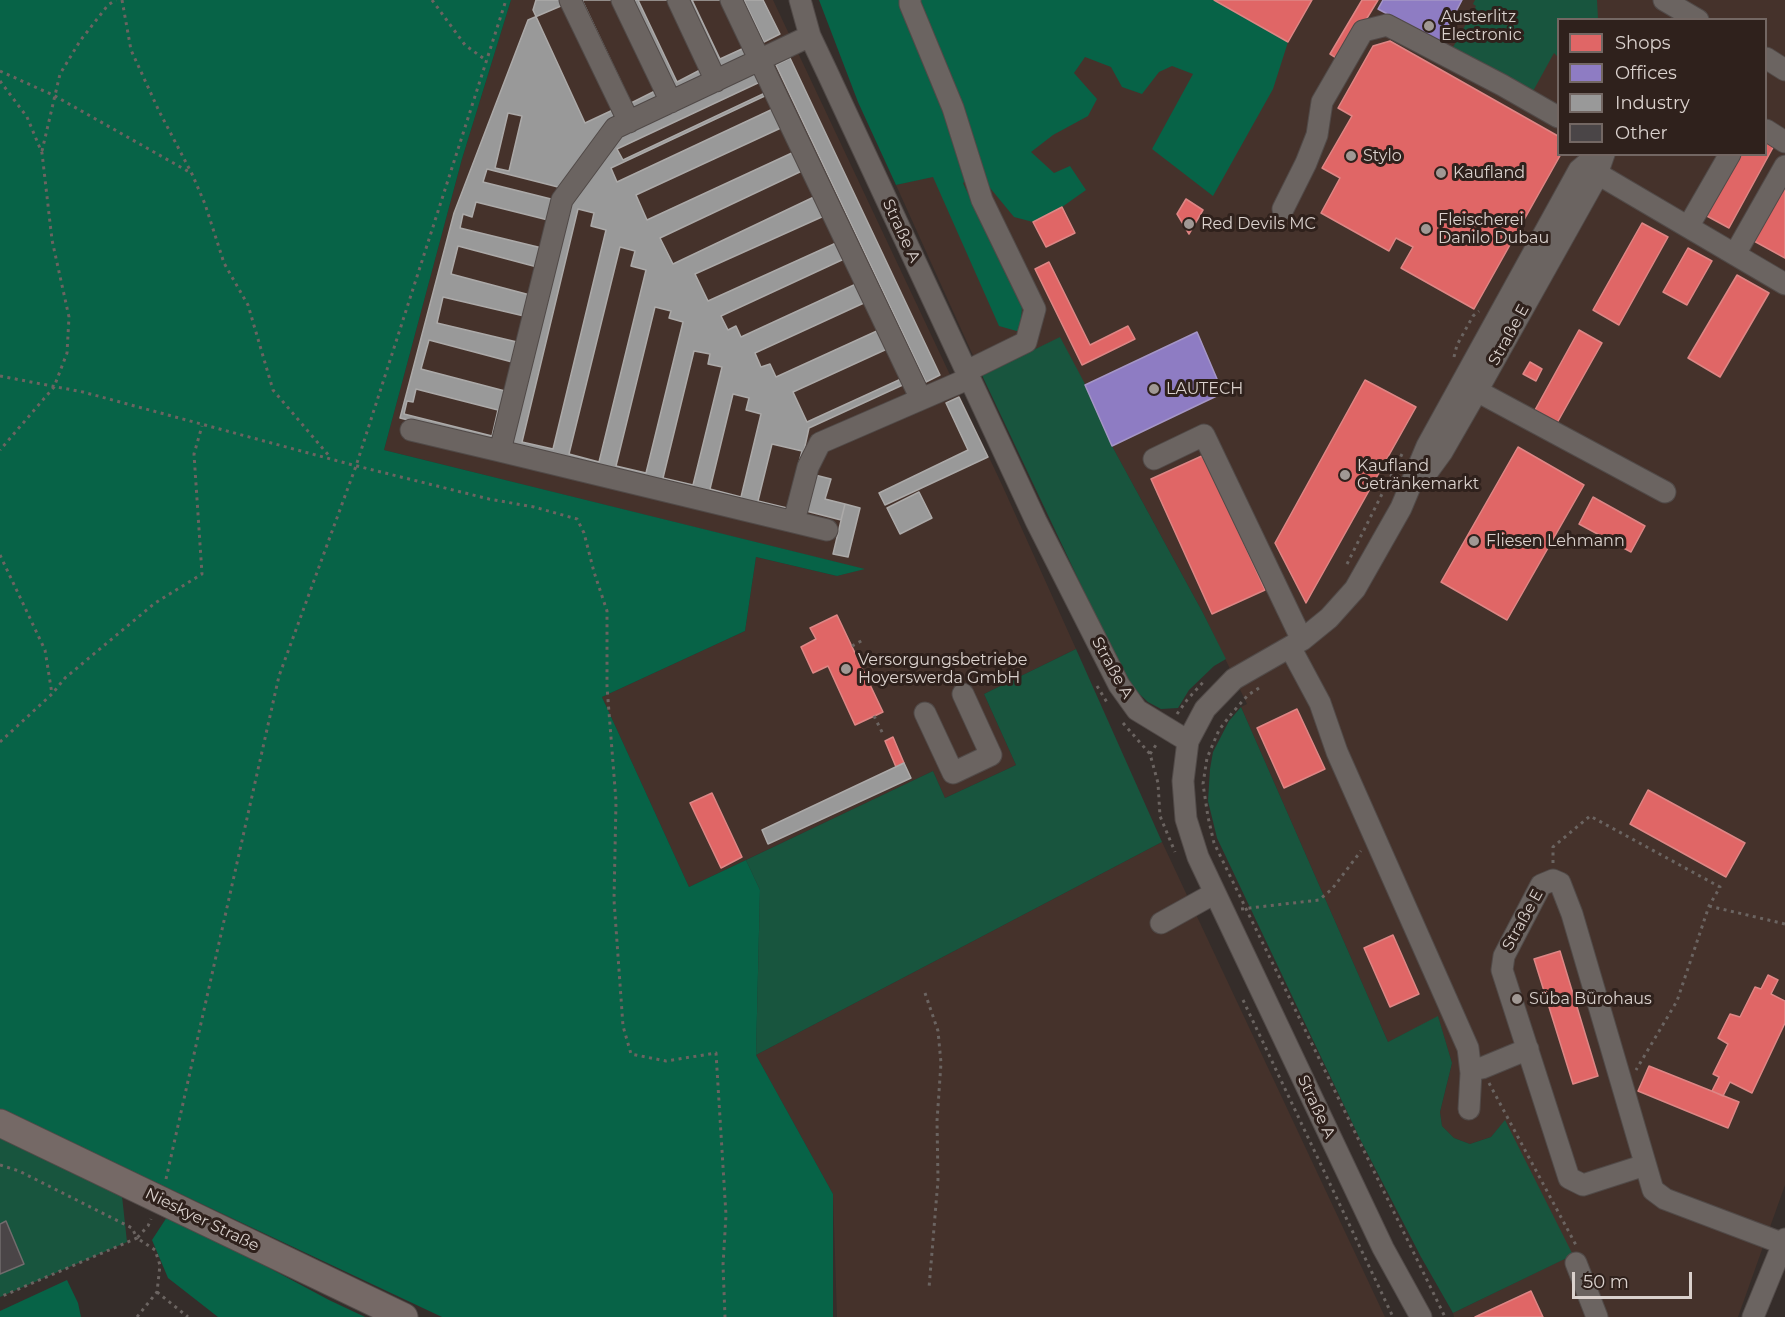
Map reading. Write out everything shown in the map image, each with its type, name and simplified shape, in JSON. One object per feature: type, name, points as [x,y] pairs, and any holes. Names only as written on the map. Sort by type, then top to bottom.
[{"type":"main road","name":"Nieskyer Straße","points":[[0,1123],[404,1317]]},
{"type":"street","points":[[570,0],[629,122]]},
{"type":"street","points":[[622,0],[671,102]]},
{"type":"street","points":[[678,0],[716,81]]},
{"type":"street","points":[[731,0],[921,399]]},
{"type":"street","name":"Straße A","points":[[800,0],[810,36],[1036,521],[1119,685],[1137,710],[1188,741],[1183,781],[1186,819],[1198,857],[1383,1248],[1421,1317]]},
{"type":"street","points":[[794,521],[808,468],[820,442],[921,399],[1026,342],[1035,309],[982,200],[953,108],[910,0]]},
{"type":"street","points":[[1664,0],[1690,13]]},
{"type":"street","points":[[1283,209],[1317,135],[1322,102],[1363,31],[1387,25],[1557,116]]},
{"type":"street","points":[[500,451],[562,200],[615,128],[810,36]]},
{"type":"street","points":[[1767,59],[1785,70]]},
{"type":"street","points":[[1767,131],[1785,142]]},
{"type":"street","points":[[1688,227],[1729,156]]},
{"type":"street","points":[[1600,161],[1688,227],[1785,284]]},
{"type":"street","name":"Straße E","points":[[1188,741],[1205,709],[1234,679],[1296,644],[1329,618],[1355,589],[1401,508],[1442,452],[1477,391],[1600,161]]},
{"type":"street","name":"Straße E","points":[[1401,508],[1427,446],[1579,170],[1600,161]]},
{"type":"street","points":[[1735,255],[1785,166]]},
{"type":"street","points":[[1477,391],[1665,492]]},
{"type":"street","points":[[411,430],[827,530]]},
{"type":"street","points":[[1154,459],[1204,435],[1296,644],[1337,752],[1468,1048],[1476,1069],[1470,1109]]},
{"type":"street","points":[[925,713],[953,773],[991,755],[963,694]]},
{"type":"street","name":"Straße E","points":[[1645,1165],[1583,1185],[1569,1178],[1502,970],[1504,956],[1541,885],[1553,880],[1560,883],[1572,914],[1653,1190],[1665,1199],[1784,1241],[1753,1317]]},
{"type":"street","points":[[1161,923],[1220,902]]},
{"type":"street","points":[[1476,1069],[1528,1049]]},
{"type":"street","points":[[1576,1263],[1597,1317]]},
{"type":"path","points":[[42,153],[60,74],[80,41],[108,5],[116,0]]},
{"type":"path","points":[[122,0],[131,50],[159,111],[192,174],[225,263],[248,305],[273,390],[331,458]]},
{"type":"path","points":[[432,0],[469,50],[487,61]]},
{"type":"path","points":[[0,1297],[136,1238],[147,1226],[159,1200],[279,676],[356,466],[506,0]]},
{"type":"path","points":[[0,71],[55,96],[192,174]]},
{"type":"path","points":[[0,81],[27,117],[42,153],[52,240],[69,317],[67,353],[54,387],[0,450]]},
{"type":"path","points":[[1454,357],[1457,345],[1473,316],[1480,310]]},
{"type":"path","points":[[0,376],[83,392],[356,466],[577,519],[584,533],[607,611],[607,687],[616,801],[615,900],[623,1026],[631,1054],[666,1061],[716,1053],[726,1215],[723,1265],[725,1317]]},
{"type":"path","points":[[0,742],[52,694],[65,678],[155,603],[202,574],[194,454],[202,426]]},
{"type":"path","points":[[1343,571],[1405,449]]},
{"type":"path","points":[[0,555],[45,650],[52,694]]},
{"type":"path","points":[[852,646],[863,640]]},
{"type":"path","points":[[1150,754],[1187,700],[1208,678]]},
{"type":"path","points":[[1263,685],[1248,695],[1219,730],[1207,758],[1203,784],[1214,843],[1248,908],[1445,1317]]},
{"type":"path","points":[[874,716],[883,734]]},
{"type":"path","points":[[1553,880],[1553,848],[1590,816],[1720,887],[1709,906],[1677,1001],[1623,1092]]},
{"type":"path","points":[[1220,902],[1248,908],[1319,900],[1332,889],[1374,836]]},
{"type":"path","points":[[1709,906],[1785,924]]},
{"type":"path","points":[[925,993],[938,1032],[941,1063],[937,1121],[938,1180],[929,1288]]},
{"type":"path","points":[[1476,1069],[1578,1249],[1576,1263]]},
{"type":"path","points":[[0,1165],[20,1171],[132,1228],[136,1238],[155,1250],[160,1265],[157,1292],[137,1317]]},
{"type":"path","points":[[1379,1287],[1393,1317]]},
{"type":"path","points":[[157,1292],[188,1317]]},
{"type":"shaded area","points":[[511,0],[773,0],[1003,487],[1076,649],[984,694],[1016,765],[945,798],[933,771],[689,887],[602,697],[745,631],[756,557],[837,576],[863,569],[384,450],[462,159]]},
{"type":"shaded area","points":[[1093,0],[1785,0],[1785,1185],[1738,1317],[1454,1317],[1453,1313],[1572,1255],[1505,1121],[1491,1137],[1470,1144],[1454,1138],[1442,1126],[1440,1112],[1452,1063],[1438,1017],[1388,1042],[1241,707],[1247,704],[1203,613],[1112,446],[1085,385],[1060,338],[1013,360],[980,371],[896,185],[933,176]]},
{"type":"shaded area","points":[[1162,842],[1385,1317],[837,1317],[833,1194],[756,1055]]},
{"type":"green space","points":[[0,0],[511,0],[462,159],[384,450],[865,569],[837,576],[756,557],[745,631],[602,697],[689,887],[746,860],[760,890],[756,1055],[833,1194],[833,1317],[442,1317],[0,1109]]},
{"type":"green space","points":[[819,0],[1214,0],[1288,42],[1273,89],[1213,196],[1152,149],[1193,74],[1172,66],[1159,72],[1142,94],[1122,87],[1111,67],[1085,57],[1074,73],[1097,99],[1088,116],[1053,135],[1031,152],[1054,173],[1070,166],[1086,190],[1062,207],[1033,222],[1014,217],[977,172],[963,183],[1022,307],[1020,332],[999,326],[933,177],[896,185],[858,102]]},
{"type":"green space","points":[[1475,0],[1597,0],[1598,18],[1557,18],[1557,56],[1554,53],[1532,93],[1452,49],[1476,6],[1473,4]]},
{"type":"green space","points":[[1060,337],[1084,382],[1112,446],[1226,659],[1214,666],[1189,690],[1178,708],[1161,709],[1148,702],[1123,674],[980,371],[1013,360]]},
{"type":"green space","points":[[1076,649],[1162,842],[756,1055],[760,890],[746,860],[933,771],[945,798],[1016,765],[984,694]]},
{"type":"green space","points":[[1241,707],[1388,1042],[1438,1016],[1452,1063],[1440,1112],[1442,1126],[1454,1138],[1470,1144],[1491,1137],[1505,1120],[1573,1255],[1453,1313],[1421,1257],[1360,1139],[1217,838],[1208,801],[1213,752],[1229,721]]},
{"type":"green space","points":[[0,1138],[122,1196],[127,1242],[0,1297]]},
{"type":"green space","points":[[167,1217],[200,1231],[365,1317],[218,1317],[168,1278],[152,1240]]},
{"type":"green space","points":[[67,1280],[78,1303],[81,1317],[0,1317],[0,1311]]},
{"type":"building: Shops","points":[[1214,0],[1312,0],[1288,42]]},
{"type":"building: Shops","points":[[1362,0],[1378,0],[1341,61],[1330,54]]},
{"type":"building: Shops","name":"Kaufland","points":[[1390,41],[1557,135],[1557,156],[1560,156],[1474,309],[1401,268],[1413,247],[1396,238],[1389,251],[1321,213],[1340,178],[1322,168],[1352,116],[1338,108],[1373,46]]},
{"type":"building: Shops","points":[[1767,137],[1776,142],[1729,228],[1705,215],[1738,156],[1767,156]]},
{"type":"building: Shops","points":[[1785,186],[1785,258],[1754,241]]},
{"type":"building: Shops","name":"Red Devils MC","points":[[1186,199],[1203,210],[1189,234],[1177,214]]},
{"type":"building: Shops","points":[[1062,207],[1075,233],[1046,247],[1033,222]]},
{"type":"building: Shops","points":[[1642,223],[1668,237],[1619,325],[1593,310]]},
{"type":"building: Shops","points":[[1688,248],[1712,261],[1687,305],[1663,292]]},
{"type":"building: Shops","points":[[1049,262],[1090,345],[1128,326],[1135,339],[1082,365],[1035,269]]},
{"type":"building: Shops","points":[[1737,275],[1769,293],[1720,377],[1688,358]]},
{"type":"building: Shops","points":[[1579,330],[1602,343],[1557,423],[1535,410]]},
{"type":"building: Shops","points":[[1530,362],[1542,369],[1536,381],[1523,374]]},
{"type":"building: Shops","name":"Kaufland Getränkemarkt","points":[[1365,380],[1416,407],[1306,603],[1275,543]]},
{"type":"building: Shops","points":[[1518,447],[1584,485],[1507,620],[1441,582]]},
{"type":"building: Shops","points":[[1204,455],[1265,590],[1212,614],[1151,479]]},
{"type":"building: Shops","points":[[1593,497],[1645,526],[1631,552],[1579,524]]},
{"type":"building: Shops","name":"Versorgungsbetriebe Hoyerswerda GmbH","points":[[837,615],[883,712],[855,725],[828,666],[813,673],[801,647],[816,639],[810,628]]},
{"type":"building: Shops","points":[[1297,709],[1325,769],[1284,788],[1257,728]]},
{"type":"building: Shops","points":[[893,737],[904,763],[896,767],[885,741]]},
{"type":"building: Shops","points":[[1648,790],[1745,843],[1726,877],[1630,824]]},
{"type":"building: Shops","points":[[712,793],[742,857],[721,868],[690,803]]},
{"type":"building: Shops","points":[[1393,935],[1419,994],[1390,1007],[1364,948]]},
{"type":"building: Shops","points":[[1560,951],[1598,1076],[1573,1084],[1534,959]]},
{"type":"building: Shops","points":[[1768,975],[1778,980],[1771,994],[1785,1001],[1785,1023],[1752,1093],[1730,1082],[1723,1096],[1712,1091],[1719,1077],[1713,1074],[1728,1044],[1718,1038],[1730,1014],[1740,1017],[1755,987],[1761,989]]},
{"type":"building: Shops","points":[[1649,1066],[1739,1102],[1728,1128],[1638,1091]]},
{"type":"building: Shops","points":[[1531,1291],[1543,1317],[1475,1317]]},
{"type":"building: Offices","name":"Austerlitz Electronic","points":[[1383,0],[1462,0],[1440,42],[1378,9]]},
{"type":"building: Offices","name":"LAUTECH","points":[[1197,332],[1223,393],[1112,446],[1085,385]]},
{"type":"building: Industry","points":[[536,0],[565,0],[615,109],[585,123],[533,10]]},
{"type":"building: Industry","points":[[575,0],[727,0],[907,383],[809,428],[790,514],[400,418],[454,213],[528,20]]},
{"type":"building: Industry","points":[[582,0],[614,0],[657,90],[631,103]]},
{"type":"building: Industry","points":[[638,0],[670,0],[702,69],[677,82]]},
{"type":"building: Industry","points":[[692,0],[721,0],[744,48],[720,59]]},
{"type":"building: Industry","points":[[744,0],[763,0],[780,34],[764,42]]},
{"type":"building: Industry","points":[[790,58],[940,375],[926,382],[776,65]]},
{"type":"building: Industry","points":[[760,82],[765,93],[623,160],[617,149]]},
{"type":"building: Industry","points":[[769,94],[775,108],[617,182],[611,168]]},
{"type":"building: Industry","points":[[508,113],[522,116],[509,171],[495,168]]},
{"type":"building: Industry","points":[[783,127],[794,152],[647,220],[636,195]]},
{"type":"building: Industry","points":[[487,169],[558,187],[555,200],[483,182]]},
{"type":"building: Industry","points":[[804,170],[816,196],[673,264],[660,238]]},
{"type":"building: Industry","points":[[476,202],[548,220],[542,248],[460,228],[463,214],[472,217]]},
{"type":"building: Industry","points":[[578,209],[594,213],[591,226],[606,230],[553,449],[522,442]]},
{"type":"building: Industry","points":[[824,216],[836,243],[708,301],[695,274]]},
{"type":"building: Industry","points":[[458,246],[537,267],[530,295],[451,274]]},
{"type":"building: Industry","points":[[620,247],[635,251],[631,266],[646,270],[599,462],[569,454]]},
{"type":"building: Industry","points":[[844,259],[856,284],[741,337],[736,326],[728,330],[721,316]]},
{"type":"building: Industry","points":[[443,297],[524,316],[517,342],[437,323]]},
{"type":"building: Industry","points":[[866,302],[879,330],[776,377],[770,364],[761,367],[755,353]]},
{"type":"building: Industry","points":[[655,307],[671,311],[669,318],[683,322],[646,473],[616,466]]},
{"type":"building: Industry","points":[[429,340],[512,362],[505,391],[421,369]]},
{"type":"building: Industry","points":[[887,349],[901,379],[807,422],[793,392]]},
{"type":"building: Industry","points":[[694,351],[710,354],[708,364],[722,367],[693,485],[663,478]]},
{"type":"building: Industry","points":[[416,389],[498,410],[492,436],[404,414],[407,401],[413,402]]},
{"type":"building: Industry","points":[[733,394],[749,398],[746,410],[761,414],[741,497],[710,489]]},
{"type":"building: Industry","points":[[959,397],[988,457],[885,505],[879,493],[968,450],[946,403]]},
{"type":"building: Industry","points":[[772,444],[802,451],[787,508],[758,501]]},
{"type":"building: Industry","points":[[815,475],[831,479],[825,499],[845,504],[841,520],[806,511]]},
{"type":"building: Industry","points":[[919,492],[932,518],[900,534],[887,508]]},
{"type":"building: Industry","points":[[845,504],[860,508],[848,557],[833,554]]},
{"type":"building: Industry","points":[[904,763],[911,778],[768,844],[762,830]]},
{"type":"building: Other","points":[[6,1221],[24,1264],[0,1274],[0,1224]]},
{"type":"place","name":"Austerlitz Electronic","points":[[1429,26]]},
{"type":"place","name":"Stylo","points":[[1351,156]]},
{"type":"place","name":"Kaufland","points":[[1441,173]]},
{"type":"place","name":"Red Devils MC","points":[[1189,224]]},
{"type":"place","name":"Fleischerei Danilo Dubau","points":[[1426,229]]},
{"type":"place","name":"LAUTECH","points":[[1154,389]]},
{"type":"place","name":"Kaufland Getränkemarkt","points":[[1345,475]]},
{"type":"place","name":"Fliesen Lehmann","points":[[1474,541]]},
{"type":"place","name":"Versorgungsbetriebe Hoyerswerda GmbH","points":[[846,669]]},
{"type":"place","name":"Süba Bürohaus","points":[[1517,999]]}]
